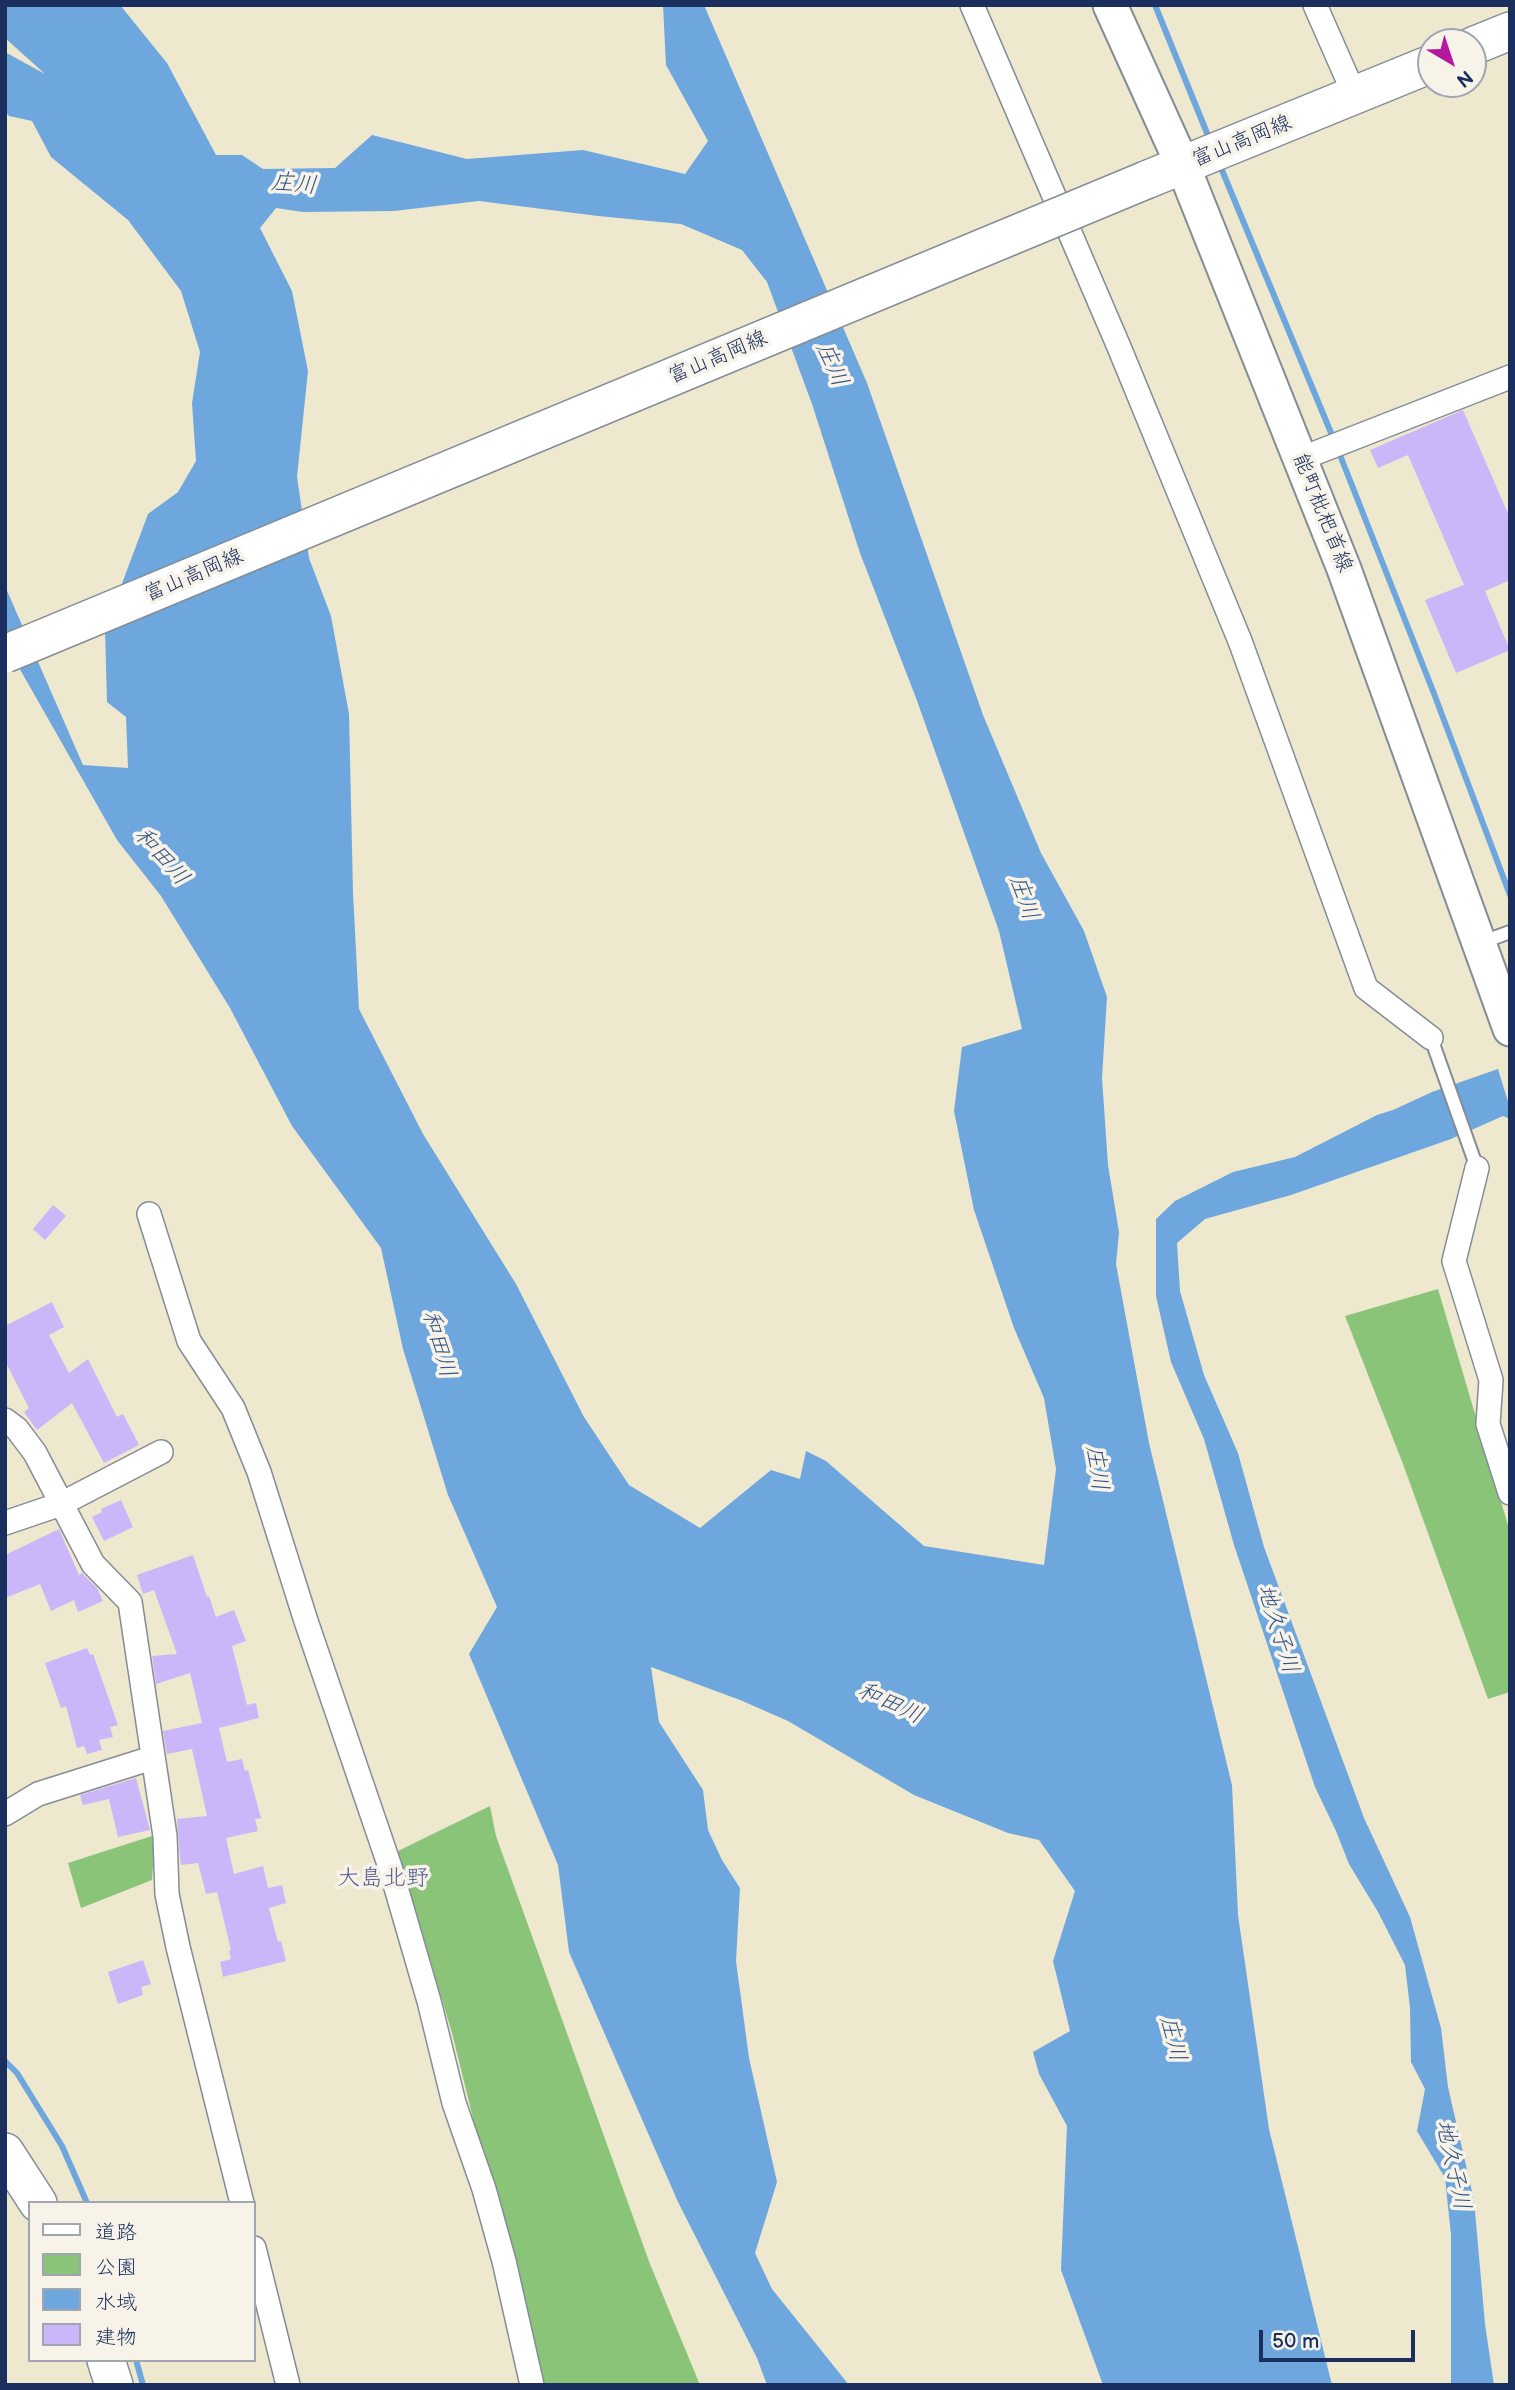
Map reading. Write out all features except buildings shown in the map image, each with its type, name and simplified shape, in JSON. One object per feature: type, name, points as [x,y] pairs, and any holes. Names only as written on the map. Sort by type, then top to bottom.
[{"type":"main road","name":"能町枇杷首線","points":[[1110,5],[1203,158],[1314,453],[1345,569],[1495,938],[1506,1019]]},
{"type":"main road","points":[[1487,40],[1510,31]]},
{"type":"main road","name":"富山高岡線","points":[[5,654],[1417,70]]},
{"type":"main road","points":[[5,2152],[37,2201]]},
{"type":"main road","points":[[107,2362],[114,2385]]},
{"type":"street","points":[[972,5],[1119,347],[1240,640],[1366,988],[1431,1038]]},
{"type":"street","points":[[1315,5],[1355,96]]},
{"type":"street","points":[[1314,453],[1510,377]]},
{"type":"street","points":[[1477,1168],[1454,1261],[1491,1380],[1488,1424],[1510,1493]]},
{"type":"street","points":[[149,1214],[189,1341],[233,1408],[259,1472],[306,1621],[390,1867],[429,2001],[454,2103],[484,2189],[504,2261],[532,2385]]},
{"type":"street","points":[[5,1420],[17,1429],[35,1453],[93,1564],[130,1602],[165,1836],[169,1907],[242,2201]]},
{"type":"street","points":[[5,1523],[61,1504],[161,1452]]},
{"type":"street","points":[[6,1812],[38,1794],[152,1758]]},
{"type":"street","points":[[256,2256],[288,2385]]},
{"type":"lane","points":[[1431,1038],[1477,1168]]},
{"type":"green space","points":[[1438,1289],[1510,1532],[1510,1692],[1488,1699],[1403,1464],[1345,1316]]},
{"type":"green space","points":[[490,1806],[496,1836],[650,2264],[700,2385],[539,2385],[452,2033],[398,1851]]},
{"type":"green space","points":[[155,1835],[152,1880],[81,1908],[68,1863]]},
{"type":"water","points":[[5,5],[120,5],[167,63],[216,155],[242,155],[263,169],[335,168],[372,135],[467,159],[583,150],[685,174],[708,141],[666,65],[663,5],[704,5],[867,383],[983,715],[1041,853],[1084,931],[1107,997],[1102,1078],[1108,1165],[1119,1232],[1116,1264],[1149,1443],[1232,1785],[1238,1915],[1269,2129],[1332,2385],[1103,2385],[1061,2270],[1067,2126],[1039,2074],[1033,2052],[1070,2031],[1053,1961],[1075,1891],[1039,1840],[1008,1833],[914,1795],[788,1721],[651,1667],[659,1722],[703,1790],[708,1830],[722,1860],[740,1888],[736,1961],[749,2058],[777,2182],[755,2253],[772,2289],[849,2385],[767,2385],[757,2358],[678,2202],[569,1952],[558,1865],[469,1654],[497,1607],[448,1495],[403,1349],[381,1248],[292,1126],[230,1008],[161,896],[117,840],[5,643],[5,586],[83,765],[128,768],[126,717],[107,702],[105,629],[148,514],[178,492],[196,461],[192,403],[200,352],[181,291],[128,220],[51,157],[32,121],[9,116],[5,111],[5,52],[45,74],[5,38]],"holes":[[[479,201],[681,224],[742,250],[767,282],[812,404],[860,553],[916,698],[999,931],[1022,1029],[962,1047],[954,1111],[974,1210],[1014,1328],[1044,1398],[1056,1469],[1044,1565],[924,1546],[826,1461],[806,1451],[800,1479],[771,1470],[700,1528],[629,1485],[584,1417],[516,1284],[423,1134],[359,1009],[349,714],[331,616],[309,558],[297,477],[308,371],[292,291],[260,228],[276,208],[303,212],[394,211]]]},
{"type":"water","name":"地久子川","points":[[1498,1069],[1510,1108],[1510,1119],[1503,1116],[1451,1139],[1291,1195],[1205,1219],[1177,1243],[1180,1291],[1204,1375],[1238,1453],[1264,1547],[1364,1818],[1410,1917],[1441,2028],[1448,2087],[1474,2200],[1485,2324],[1494,2385],[1451,2385],[1451,2235],[1445,2178],[1417,2131],[1425,2089],[1411,2062],[1410,2008],[1405,1965],[1349,1864],[1315,1787],[1234,1545],[1204,1439],[1171,1362],[1156,1296],[1156,1219],[1175,1201],[1233,1172],[1295,1157],[1377,1115]]},
{"type":"waterway","points":[[1155,5],[1211,143]]},
{"type":"waterway","points":[[1219,163],[1334,440]]},
{"type":"waterway","points":[[1338,450],[1510,895]]},
{"type":"waterway","points":[[5,2061],[17,2073],[62,2146],[86,2201]]},
{"type":"waterway","points":[[137,2362],[143,2385]]},
{"type":"district","name":"大島北野","points":[[383,1879]]},
{"type":"water label","name":"庄川","points":[[294,185]]},
{"type":"water label","name":"庄川","points":[[831,365]]},
{"type":"water label","name":"和田川","points":[[161,857]]},
{"type":"water label","name":"庄川","points":[[1023,898]]},
{"type":"water label","name":"和田川","points":[[438,1344]]},
{"type":"water label","name":"庄川","points":[[1096,1468]]},
{"type":"water label","name":"和田川","points":[[890,1704]]},
{"type":"water label","name":"庄川","points":[[1172,2039]]}]
